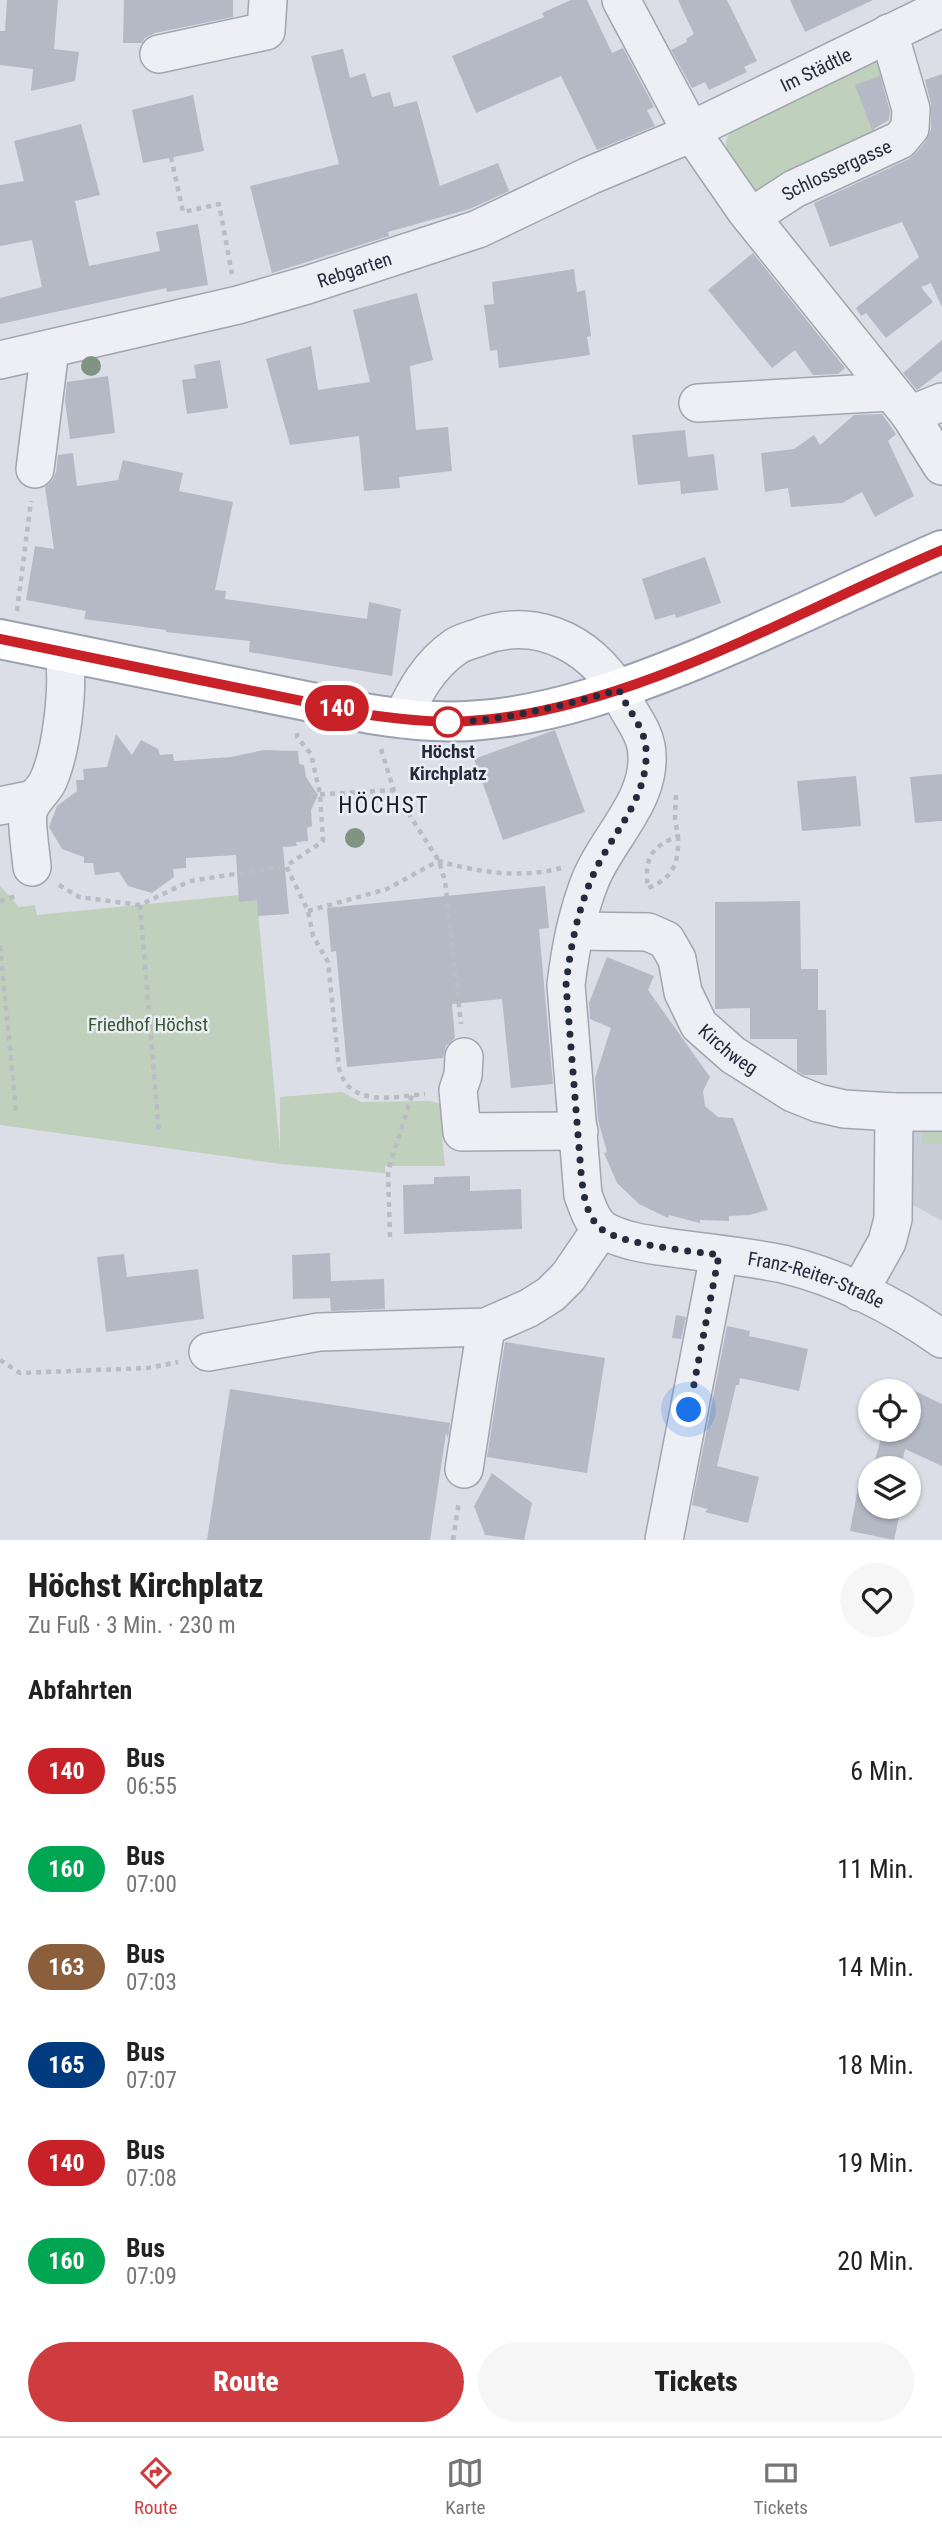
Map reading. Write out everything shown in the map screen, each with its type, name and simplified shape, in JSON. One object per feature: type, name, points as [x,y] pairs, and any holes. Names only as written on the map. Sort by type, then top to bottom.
[{"type":"main road","points":[[8,630],[64,653],[390,731],[545,710],[619,690],[726,647],[942,550]]},
{"type":"street","points":[[159,54],[266,31],[268,0]]},
{"type":"street","points":[[621,0],[692,133],[751,217],[914,403],[942,466]]},
{"type":"street","name":"Im Städtle","points":[[692,133],[702,125],[942,8]]},
{"type":"street","name":"Schlossergasse","points":[[751,217],[794,190],[900,140],[910,128],[911,108],[889,33]]},
{"type":"street","name":"Rebgarten","points":[[1,367],[50,349],[307,285],[478,229],[589,176],[692,133]]},
{"type":"street","points":[[35,469],[50,349]]},
{"type":"street","points":[[698,402],[914,403]]},
{"type":"street","points":[[208,1352],[319,1332],[486,1327],[529,1308],[551,1294],[568,1277],[601,1229],[591,1216],[583,1195],[566,985],[569,957],[590,882],[601,857],[626,821],[644,783],[646,746],[639,727],[619,690],[590,655],[562,638],[524,629],[493,632],[457,646],[434,666],[390,731]]},
{"type":"street","points":[[32,867],[28,813],[17,802],[47,784],[55,763],[67,673],[64,653]]},
{"type":"street","name":"Kirchweg","points":[[576,931],[648,932],[667,940],[677,959],[683,992],[699,1025],[733,1055],[793,1093],[844,1109],[942,1112]]},
{"type":"street","points":[[461,1074],[462,1132],[579,1131]]},
{"type":"street","points":[[859,1292],[887,1242],[893,1219],[894,1112]]},
{"type":"street","name":"Franz-Reiter-Straße","points":[[601,1229],[621,1238],[782,1264],[824,1276],[859,1292],[942,1339]]},
{"type":"street","points":[[664,1540],[719,1255]]},
{"type":"street","points":[[464,1469],[486,1327]]},
{"type":"path","points":[[171,157],[183,212],[219,204],[238,304]]},
{"type":"path","points":[[8,630],[35,469]]},
{"type":"path","points":[[32,867],[79,897],[140,905],[190,881],[286,866],[323,841],[320,794],[311,754],[297,737],[298,726]]},
{"type":"path","points":[[390,731],[393,790],[438,861],[445,881],[458,1004]]},
{"type":"path","points":[[310,795],[393,790]]},
{"type":"path","points":[[675,819],[678,836],[679,854],[673,869],[662,882],[648,888],[646,874],[650,858],[659,844],[678,836]]},
{"type":"path","points":[[309,911],[387,889],[438,861],[483,871],[514,873],[551,871],[601,857]]},
{"type":"path","points":[[286,866],[309,911],[313,936],[328,962],[342,1082],[360,1095],[412,1095],[461,1074]]},
{"type":"path","points":[[140,905],[159,1133]]},
{"type":"path","points":[[0,946],[16,1111]]},
{"type":"path","points":[[390,1237],[388,1171],[412,1095]]},
{"type":"path","points":[[0,1360],[20,1373],[148,1368],[181,1362],[208,1352]]},
{"type":"path","points":[[453,1540],[464,1469]]},
{"type":"shaded area","points":[[942,1123],[942,1221],[903,1199],[904,1141],[914,1128]]},
{"type":"green space","points":[[883,55],[888,78],[867,102],[877,139],[753,198],[728,156],[727,139],[731,131]]},
{"type":"green space","name":"Friedhof Höchst","points":[[0,886],[19,907],[35,905],[37,915],[239,895],[257,900],[280,1151],[280,1097],[342,1092],[361,1102],[430,1101],[445,1105],[452,1135],[442,1138],[445,1166],[385,1166],[385,1173],[281,1164],[0,1125]]},
{"type":"green space","points":[[942,1127],[942,1144],[922,1144],[922,1128]]},
{"type":"building","points":[[7,0],[58,0],[54,49],[79,52],[75,81],[31,91],[33,69],[0,65],[0,31],[5,31]]},
{"type":"building","points":[[124,0],[233,0],[233,17],[155,33],[145,38],[142,43],[123,43]]},
{"type":"building","points":[[571,0],[587,0],[612,53],[623,48],[654,107],[647,110],[655,126],[597,150],[561,76],[476,113],[452,56],[544,17],[542,13]]},
{"type":"building","points":[[678,0],[727,0],[757,61],[744,67],[747,72],[709,90],[705,82],[692,88],[671,50],[687,42],[686,39],[694,34]]},
{"type":"building","points":[[790,0],[873,0],[805,32]]},
{"type":"building","points":[[343,49],[350,78],[365,73],[372,97],[390,92],[394,107],[417,101],[440,186],[498,163],[509,191],[470,209],[388,232],[389,236],[272,273],[250,186],[339,164],[311,56]]},
{"type":"building","points":[[942,74],[942,307],[931,283],[921,287],[933,302],[886,338],[866,313],[861,316],[856,308],[919,257],[902,222],[830,247],[814,203],[909,159],[916,153],[926,141],[931,129],[931,104],[925,80]]},
{"type":"building","points":[[880,76],[890,111],[889,120],[872,130],[855,85]]},
{"type":"building","points":[[193,95],[204,151],[143,163],[132,110]]},
{"type":"building","points":[[81,124],[100,195],[75,201],[89,266],[160,251],[156,232],[198,224],[208,285],[167,292],[166,288],[0,324],[0,298],[42,287],[32,240],[0,246],[0,185],[24,181],[14,141]]},
{"type":"building","points":[[753,253],[845,368],[838,374],[813,375],[795,350],[772,368],[708,290]]},
{"type":"building","points":[[574,269],[577,292],[585,290],[591,336],[587,337],[590,355],[499,368],[497,350],[490,351],[484,305],[494,304],[492,282]]},
{"type":"building","points":[[417,293],[433,360],[410,366],[416,430],[448,427],[452,471],[399,477],[400,488],[364,491],[359,436],[290,445],[266,359],[311,346],[318,390],[370,382],[353,310]]},
{"type":"building","points":[[942,340],[942,371],[917,390],[903,373]]},
{"type":"building","points":[[220,360],[228,408],[187,414],[182,380],[196,378],[194,365]]},
{"type":"building","points":[[108,376],[115,433],[70,439],[65,400],[67,382]]},
{"type":"building","points":[[882,414],[896,434],[888,441],[914,496],[875,517],[862,492],[842,503],[791,507],[788,488],[765,492],[761,453],[794,449],[814,435],[820,445],[854,415]]},
{"type":"building","points":[[685,430],[688,457],[714,454],[718,490],[681,494],[680,481],[638,485],[632,435]]},
{"type":"building","points":[[73,453],[77,486],[118,480],[123,460],[183,473],[179,491],[233,502],[215,590],[226,591],[225,599],[367,619],[369,602],[401,609],[392,676],[249,652],[250,641],[166,632],[84,619],[86,611],[26,600],[35,546],[54,549],[45,487],[56,472],[58,455]]},
{"type":"building","points":[[705,557],[721,603],[676,618],[675,614],[655,620],[642,579]]},
{"type":"building","points":[[555,730],[585,812],[503,840],[474,759]]},
{"type":"building","points":[[116,734],[132,755],[141,740],[158,749],[160,755],[173,754],[174,761],[231,757],[264,750],[298,751],[299,764],[304,765],[306,777],[318,795],[311,810],[312,826],[307,828],[308,841],[296,842],[297,846],[283,847],[289,914],[258,916],[257,900],[239,902],[236,855],[186,858],[186,868],[173,869],[174,877],[152,893],[128,886],[119,872],[95,875],[93,863],[84,863],[84,857],[62,849],[49,827],[57,806],[77,791],[76,780],[84,780],[83,769],[107,767]]},
{"type":"building","points":[[942,774],[942,821],[915,823],[910,777]]},
{"type":"building","points":[[856,776],[861,826],[802,831],[797,781]]},
{"type":"building","points":[[545,886],[549,928],[539,929],[553,1084],[511,1088],[502,999],[452,1004],[455,1038],[446,1046],[443,1058],[347,1067],[336,951],[331,952],[327,908]]},
{"type":"building","points":[[800,901],[801,969],[818,969],[818,1010],[826,1010],[827,1075],[804,1075],[797,1071],[797,1039],[750,1039],[750,1008],[715,1009],[715,902]]},
{"type":"building","points":[[607,957],[654,976],[648,990],[710,1077],[703,1091],[705,1106],[718,1117],[733,1118],[768,1210],[729,1216],[729,1221],[700,1220],[700,1223],[669,1215],[668,1218],[639,1204],[617,1183],[604,1153],[607,1152],[598,1120],[595,1078],[611,1028],[590,1019],[589,1003]]},
{"type":"building","points":[[470,1176],[470,1191],[521,1189],[522,1229],[404,1234],[403,1185],[434,1184],[434,1177]]},
{"type":"building","points":[[330,1253],[331,1281],[384,1279],[385,1309],[331,1311],[330,1298],[293,1299],[292,1255]]},
{"type":"building","points":[[124,1254],[127,1277],[198,1269],[204,1319],[106,1332],[97,1257]]},
{"type":"building","points":[[676,1315],[686,1317],[681,1339],[672,1338]]},
{"type":"building","points":[[727,1326],[750,1331],[749,1336],[808,1349],[799,1391],[740,1378],[739,1385],[736,1385],[717,1466],[759,1477],[748,1523],[705,1512],[708,1509],[692,1505]]},
{"type":"building","points":[[505,1342],[605,1358],[587,1473],[487,1457]]},
{"type":"building","points":[[230,1389],[450,1423],[448,1438],[446,1433],[430,1540],[207,1540]]},
{"type":"building","points":[[921,1394],[942,1404],[942,1466],[905,1449],[904,1456],[876,1456],[880,1442],[921,1442]]},
{"type":"building","points":[[492,1473],[532,1503],[524,1540],[485,1535],[474,1506]]},
{"type":"building","points":[[858,1487],[858,1519],[898,1519],[894,1540],[850,1531]]},
{"type":"bus line","name":"140","points":[[0,639],[370,715],[454,722],[483,720],[545,710],[619,690],[726,647],[942,550]]},
{"type":"place","name":"Höchst Kirchplatz","points":[[448,722]]},
{"type":"district","name":"HÖCHST","points":[[384,805]]},
{"type":"route","points":[[448,722],[483,720],[545,710],[619,690],[646,746],[644,783],[626,821],[601,857],[590,882],[569,957],[566,985],[583,1195],[591,1216],[601,1229],[621,1238],[719,1255],[689,1410]]}]
